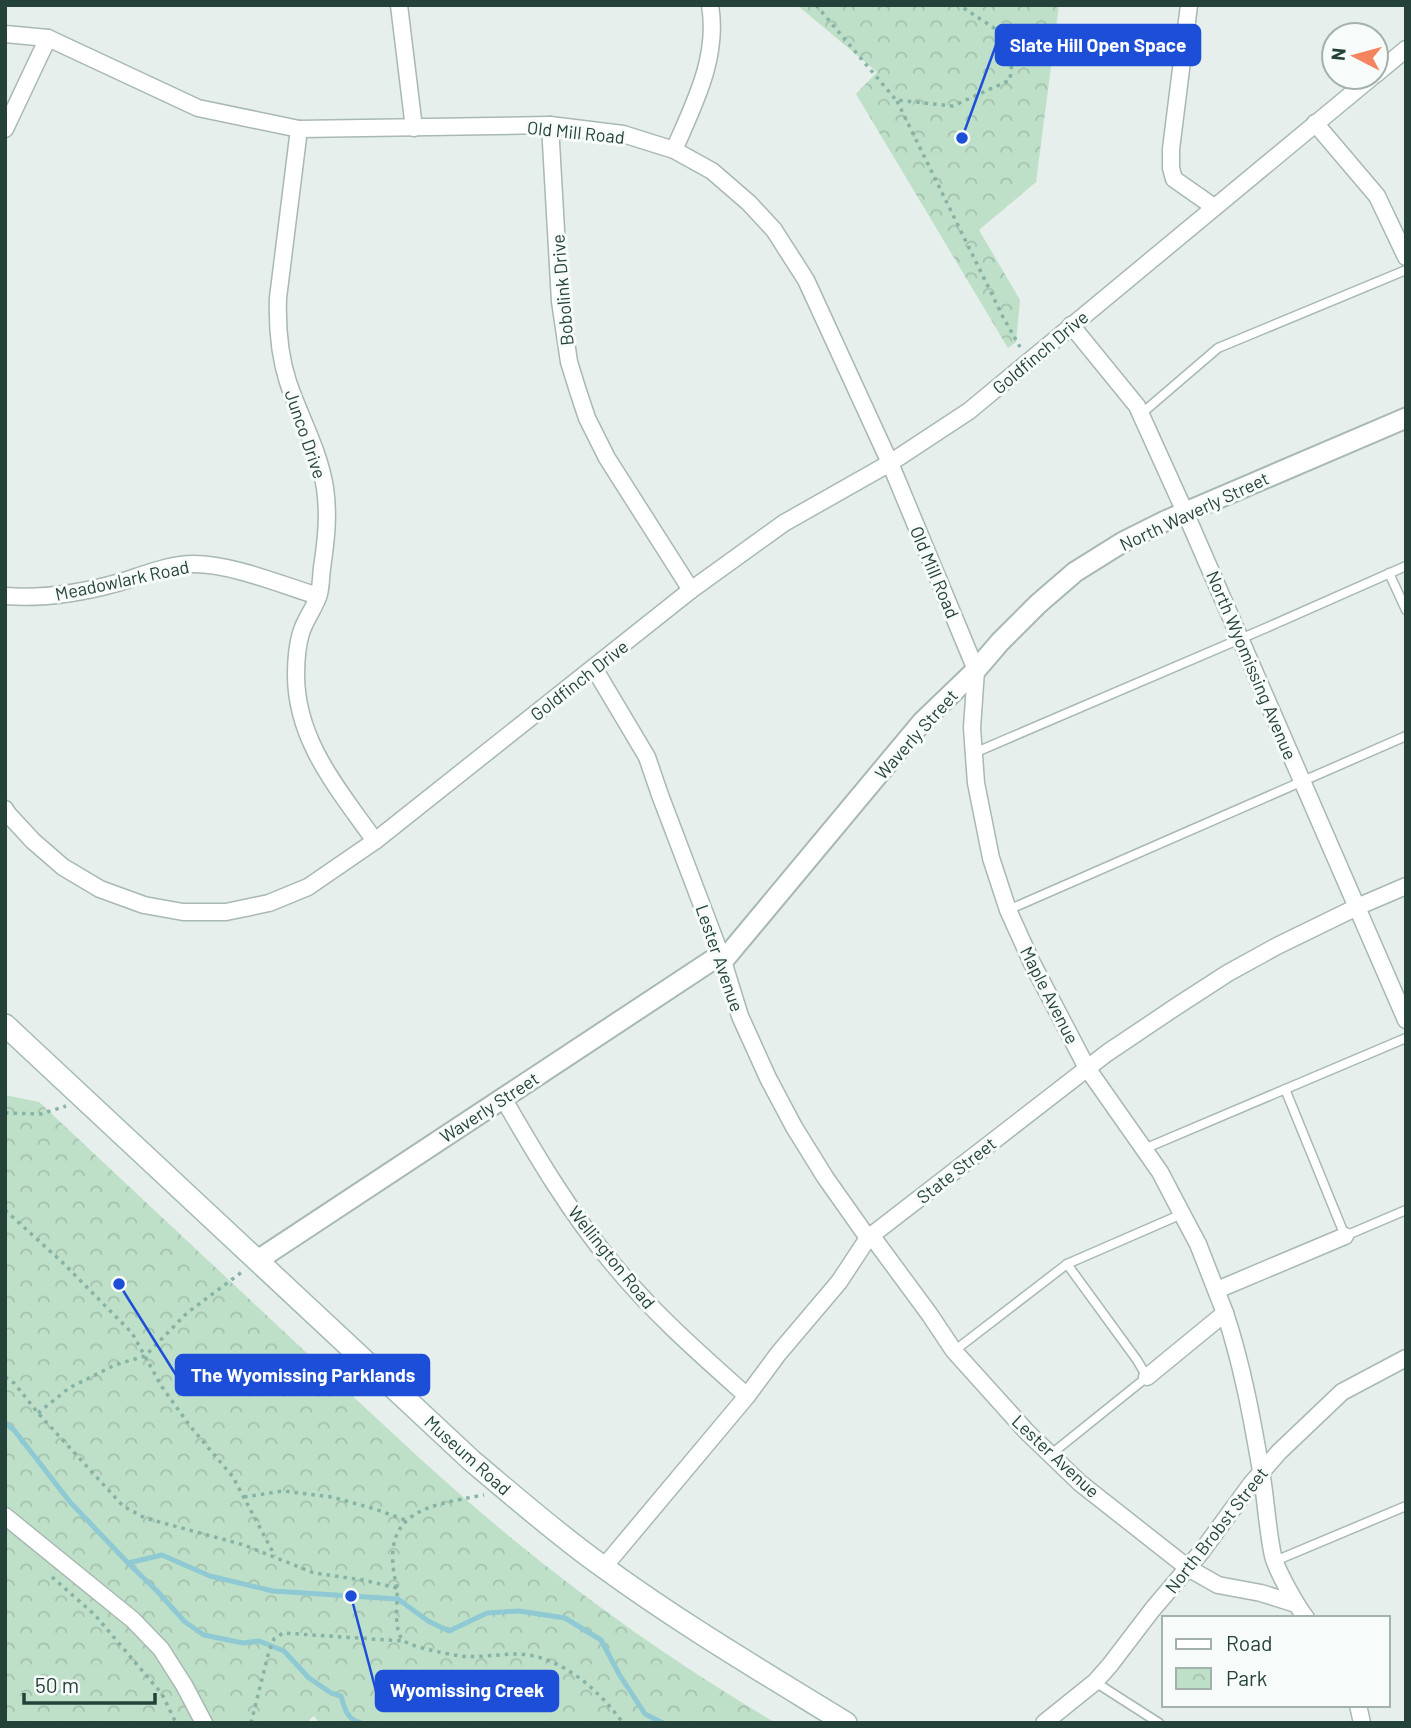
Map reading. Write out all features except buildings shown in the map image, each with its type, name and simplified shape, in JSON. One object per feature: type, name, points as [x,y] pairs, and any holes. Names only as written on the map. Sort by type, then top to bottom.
[{"type":"main road","name":"Museum Road","points":[[5,1025],[508,1492],[603,1568],[846,1723]]},
{"type":"street","points":[[399,5],[414,128]]},
{"type":"street","points":[[674,150],[704,79],[711,44],[710,5]]},
{"type":"street","points":[[1189,5],[1171,168],[1174,179],[1214,207]]},
{"type":"street","name":"Old Mill Road","points":[[5,34],[48,38],[198,108],[299,129],[550,125],[623,134],[674,150],[712,171],[749,203],[774,230],[806,279],[890,463],[976,670]]},
{"type":"street","points":[[5,129],[48,38]]},
{"type":"street","points":[[1390,62],[1406,49]]},
{"type":"street","name":"Goldfinch Drive","points":[[5,809],[47,854],[81,878],[125,899],[155,908],[183,912],[226,912],[250,908],[308,887],[374,841],[691,590],[784,523],[890,463],[969,411],[1355,91]]},
{"type":"street","points":[[1315,123],[1377,196],[1406,257]]},
{"type":"street","name":"Bobolink Drive","points":[[550,125],[560,301],[567,353],[578,391],[587,418],[607,457],[691,590]]},
{"type":"street","name":"Junco Drive","points":[[299,129],[277,323],[289,385],[315,446],[325,488],[327,534],[318,596],[300,635],[296,685],[299,709],[313,749],[374,841]]},
{"type":"street","name":"North Wyomissing Avenue","points":[[1072,325],[1141,414],[1406,1020]]},
{"type":"street","name":"North Waverly Street","points":[[976,670],[1038,604],[1075,572],[1123,542],[1185,512],[1406,418]]},
{"type":"street","name":"Meadowlark Road","points":[[5,596],[77,592],[163,568],[194,564],[227,568],[318,596]]},
{"type":"street","name":"Lester Avenue","points":[[594,667],[647,757],[740,1016],[768,1078],[819,1167],[954,1351],[1050,1455],[1080,1483],[1188,1568],[1218,1586],[1261,1593],[1296,1604]]},
{"type":"street","name":"Maple Avenue","points":[[976,670],[972,728],[982,821],[1008,910],[1032,963],[1087,1068],[1160,1172],[1198,1244],[1234,1339],[1261,1472],[1275,1561],[1305,1616]]},
{"type":"street","name":"Waverly Street","points":[[258,1261],[503,1098],[721,958],[922,722],[976,670]]},
{"type":"street","name":"State Street","points":[[603,1568],[839,1282],[869,1237],[1087,1068],[1153,1022],[1277,946],[1406,886]]},
{"type":"street","name":"Wellington Road","points":[[503,1098],[565,1198],[612,1263],[677,1333],[747,1396]]},
{"type":"street","points":[[1217,1290],[1345,1236]]},
{"type":"street","points":[[1147,1377],[1225,1313]]},
{"type":"street","name":"North Brobst Street","points":[[1044,1723],[1095,1682],[1279,1451],[1342,1392],[1406,1358]]},
{"type":"street","points":[[5,1516],[133,1620],[161,1649],[204,1723]]},
{"type":"lane","points":[[1141,414],[1218,348],[1406,270]]},
{"type":"lane","points":[[974,753],[1406,566]]},
{"type":"lane","points":[[1389,573],[1406,610]]},
{"type":"lane","points":[[1008,910],[1406,736]]},
{"type":"lane","points":[[1144,1149],[1406,1038]]},
{"type":"lane","points":[[1285,1089],[1345,1236],[1406,1210]]},
{"type":"lane","points":[[954,1351],[1067,1264],[1182,1214]]},
{"type":"lane","points":[[1050,1455],[1147,1377],[1067,1264]]},
{"type":"lane","points":[[1275,1561],[1406,1506]]},
{"type":"lane","points":[[1095,1682],[1159,1723]]},
{"type":"path","points":[[816,5],[896,100],[1028,362]]},
{"type":"path","points":[[896,100],[953,106],[1010,80],[1014,41],[959,5]]},
{"type":"path","points":[[5,1113],[41,1114],[85,1099]]},
{"type":"path","points":[[5,1210],[62,1262],[132,1333],[162,1387],[233,1478],[276,1558]]},
{"type":"path","points":[[38,1413],[69,1388],[114,1364],[145,1356],[187,1313],[258,1261]]},
{"type":"path","points":[[5,1377],[14,1383],[123,1506],[145,1518],[244,1545],[314,1573],[363,1580],[398,1589]]},
{"type":"path","points":[[244,1497],[283,1491],[332,1497],[405,1520]]},
{"type":"path","points":[[404,1641],[398,1632],[398,1589],[393,1573],[395,1542],[400,1526],[418,1511],[508,1492]]},
{"type":"path","points":[[47,1573],[103,1625],[162,1694],[176,1723]]},
{"type":"path","points":[[251,1723],[274,1639],[283,1633],[404,1641],[429,1650],[460,1656],[521,1654],[550,1661],[592,1689],[612,1707],[623,1723]]},
{"type":"green space","points":[[797,5],[1059,5],[1036,182],[979,230],[1020,300],[1016,342],[1008,348],[856,94],[877,72]]},
{"type":"green space","points":[[5,1095],[39,1102],[403,1443],[515,1541],[642,1637],[776,1723],[319,1723],[314,1716],[306,1723],[5,1723]]},
{"type":"waterway","points":[[5,1423],[14,1430],[70,1502],[128,1563],[162,1555],[210,1576],[273,1591],[398,1599],[428,1621],[449,1631],[487,1613],[519,1611],[565,1618],[601,1640],[645,1714],[663,1723]]},
{"type":"waterway","points":[[128,1563],[185,1622],[204,1635],[243,1643],[259,1641],[284,1651],[309,1678],[331,1693],[341,1696],[350,1717],[361,1723]]},
{"type":"place","name":"Slate Hill Open Space","points":[[962,138]]},
{"type":"place","name":"The Wyomissing Parklands","points":[[119,1284]]},
{"type":"place","name":"Wyomissing Creek","points":[[351,1596]]}]
